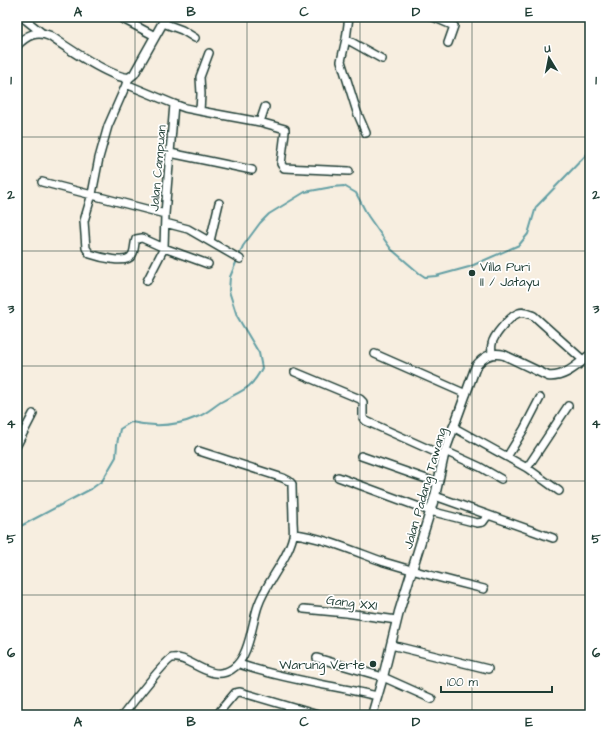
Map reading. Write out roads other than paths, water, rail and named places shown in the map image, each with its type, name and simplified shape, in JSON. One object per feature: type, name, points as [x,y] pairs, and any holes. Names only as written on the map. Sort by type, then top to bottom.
[{"type":"street","points":[[22,17],[42,33],[50,36],[103,68],[174,104],[185,108],[260,122],[284,130],[286,132],[281,164],[284,168],[349,171]]},
{"type":"street","points":[[119,17],[156,36]]},
{"type":"street","points":[[349,17],[342,61],[357,112],[366,133]]},
{"type":"street","points":[[433,17],[454,26],[448,43]]},
{"type":"street","points":[[195,38],[164,20],[134,74],[127,81],[108,126],[98,158],[92,194],[84,221],[86,248],[90,254],[108,259],[125,260],[130,258],[133,254],[136,239],[142,238],[164,248],[208,264]]},
{"type":"street","points":[[17,45],[31,34],[42,33]]},
{"type":"street","points":[[346,39],[382,59]]},
{"type":"street","points":[[200,111],[202,94],[200,77],[209,53]]},
{"type":"street","name":"Jalan Campuan","points":[[147,281],[164,248],[165,214],[174,104]]},
{"type":"street","points":[[260,122],[265,107]]},
{"type":"street","points":[[170,153],[252,170]]},
{"type":"street","points":[[42,182],[165,214]]},
{"type":"street","points":[[210,242],[219,203]]},
{"type":"street","points":[[165,223],[188,229],[240,259]]},
{"type":"street","points":[[583,360],[534,316],[526,312],[518,313],[512,317],[495,336],[492,344],[492,354],[504,355],[548,376],[554,376],[567,372],[583,360],[590,354]]},
{"type":"street","points":[[375,354],[466,394]]},
{"type":"street","name":"Jalan Padang Tawang","points":[[372,715],[397,620],[435,496],[444,454],[476,366],[481,360],[492,354]]},
{"type":"street","points":[[295,372],[360,399],[364,402],[363,418],[366,422],[480,467],[501,479]]},
{"type":"street","points":[[507,457],[540,398]]},
{"type":"street","points":[[527,468],[568,406]]},
{"type":"street","points":[[17,445],[33,414]]},
{"type":"street","points":[[453,427],[527,468],[559,490]]},
{"type":"street","points":[[123,715],[156,674],[172,658],[179,658],[205,670],[216,673],[232,670],[237,665],[244,653],[258,605],[287,551],[294,534],[292,484],[290,481],[199,451]]},
{"type":"street","points":[[360,456],[438,483]]},
{"type":"street","points":[[338,477],[430,511],[478,523],[483,522],[488,515]]},
{"type":"street","points":[[435,496],[553,538]]},
{"type":"street","points":[[294,534],[303,535],[412,571],[484,589]]},
{"type":"street","name":"Gang XXI","points":[[304,609],[397,620]]},
{"type":"street","points":[[391,645],[488,669]]},
{"type":"street","points":[[317,658],[383,677],[432,699]]},
{"type":"street","points":[[242,665],[290,678],[350,689],[377,696]]},
{"type":"street","points":[[220,711],[235,693],[240,692],[318,715]]},
{"type":"waterway","points":[[17,528],[91,489],[102,481],[116,457],[120,429],[131,422],[148,425],[165,425],[189,420],[203,414],[245,389],[258,376],[262,368],[259,353],[237,316],[229,291],[230,277],[243,246],[260,223],[269,214],[305,192],[344,186],[356,193],[368,216],[391,249],[425,277],[436,276],[469,267],[519,245],[528,234],[536,207],[590,151]]},
{"type":"place","name":"Villa Puri II / Jatayu","points":[[472,273]]},
{"type":"place","name":"Warung Verte","points":[[373,664]]}]
